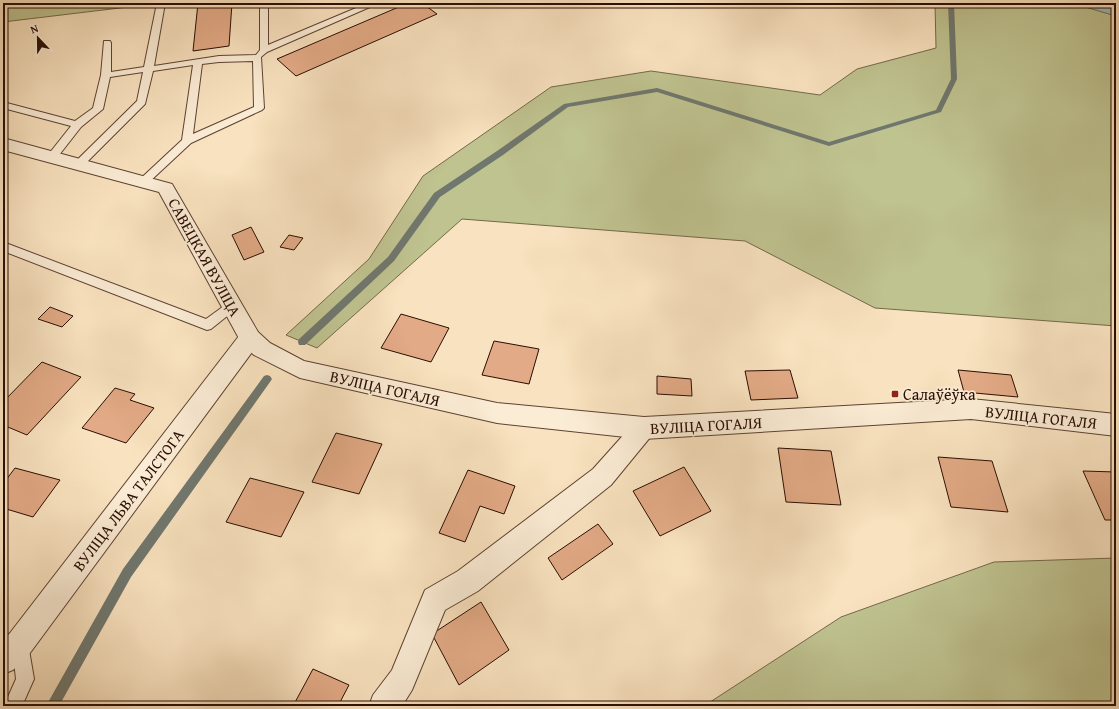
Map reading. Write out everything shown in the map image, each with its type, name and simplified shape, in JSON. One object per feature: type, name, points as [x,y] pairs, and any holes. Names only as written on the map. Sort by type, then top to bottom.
[{"type":"street","name":"САВЕЦКАЯ ВУЛІЦА","points":[[3,144],[166,188],[250,338],[262,349],[300,369]]},
{"type":"street","name":"ВУЛІЦА ЛЬВА ТАЛСТОГА","points":[[3,660],[20,642],[250,338]]},
{"type":"street","name":"ВУЛІЦА ГОГАЛЯ","points":[[300,369],[497,413],[644,428],[971,409],[1116,425]]},
{"type":"street","points":[[384,706],[402,680],[435,600],[468,581],[602,477],[644,428]]},
{"type":"lane","points":[[79,164],[142,102],[160,3]]},
{"type":"lane","points":[[264,3],[264,50]]},
{"type":"lane","points":[[143,181],[187,141],[259,108],[257,58],[264,50],[375,3]]},
{"type":"lane","points":[[52,157],[77,125],[98,109],[106,75],[107,43]]},
{"type":"lane","points":[[106,75],[219,59],[257,58]]},
{"type":"lane","points":[[187,141],[198,62]]},
{"type":"lane","points":[[3,105],[77,125]]},
{"type":"lane","points":[[3,246],[207,325],[232,306]]},
{"type":"lane","points":[[12,706],[25,679],[20,642]]},
{"type":"green space","points":[[3,3],[128,3],[128,7],[3,22]]},
{"type":"green space","points":[[935,3],[1072,3],[1116,16],[1116,326],[875,308],[745,241],[462,219],[317,348],[286,335],[369,259],[423,176],[551,87],[651,71],[820,95],[857,69],[936,48]]},
{"type":"green space","points":[[1116,558],[1116,706],[704,706],[841,617],[994,562]]},
{"type":"water","points":[[1072,3],[1116,3],[1116,16]]},
{"type":"building","points":[[198,3],[232,3],[229,46],[193,51]]},
{"type":"building","points":[[408,3],[422,3],[437,14],[296,76],[277,59]]},
{"type":"building","points":[[251,227],[264,252],[244,260],[232,235]]},
{"type":"building","points":[[289,235],[303,238],[294,250],[280,247]]},
{"type":"building","points":[[50,307],[73,316],[62,327],[38,319]]},
{"type":"building","points":[[401,314],[449,328],[431,362],[381,348]]},
{"type":"building","points":[[494,341],[539,349],[529,384],[482,375]]},
{"type":"building","points":[[42,362],[81,377],[27,435],[3,425],[3,402]]},
{"type":"building","points":[[790,370],[798,398],[751,400],[745,371]]},
{"type":"building","points":[[958,370],[1011,375],[1018,397],[964,392]]},
{"type":"building","points":[[657,376],[691,379],[692,396],[657,394]]},
{"type":"building","points":[[115,388],[135,394],[130,400],[154,408],[126,443],[82,428]]},
{"type":"building","points":[[336,433],[382,444],[359,494],[312,482]]},
{"type":"building","points":[[778,448],[831,451],[841,505],[786,502]]},
{"type":"building","points":[[938,457],[992,461],[1008,512],[951,507]]},
{"type":"building","points":[[684,467],[711,511],[660,536],[633,491]]},
{"type":"building","points":[[15,468],[60,480],[33,517],[3,508],[3,484]]},
{"type":"building","points":[[468,470],[515,486],[504,514],[480,506],[465,542],[439,533]]},
{"type":"building","points":[[1083,471],[1116,472],[1116,520],[1105,520]]},
{"type":"building","points":[[250,478],[304,492],[281,537],[226,522]]},
{"type":"building","points":[[598,524],[613,544],[562,580],[548,558]]},
{"type":"building","points":[[481,602],[509,650],[459,685],[432,634]]},
{"type":"building","points":[[313,669],[349,685],[338,706],[293,706]]},
{"type":"waterway","points":[[302,342],[391,259],[437,195],[500,153],[566,105],[657,90],[829,144],[939,111],[954,79],[951,3]]},
{"type":"waterway","points":[[52,706],[127,573],[267,379]]},
{"type":"place","name":"Салаўёўка","points":[[895,394]]}]
